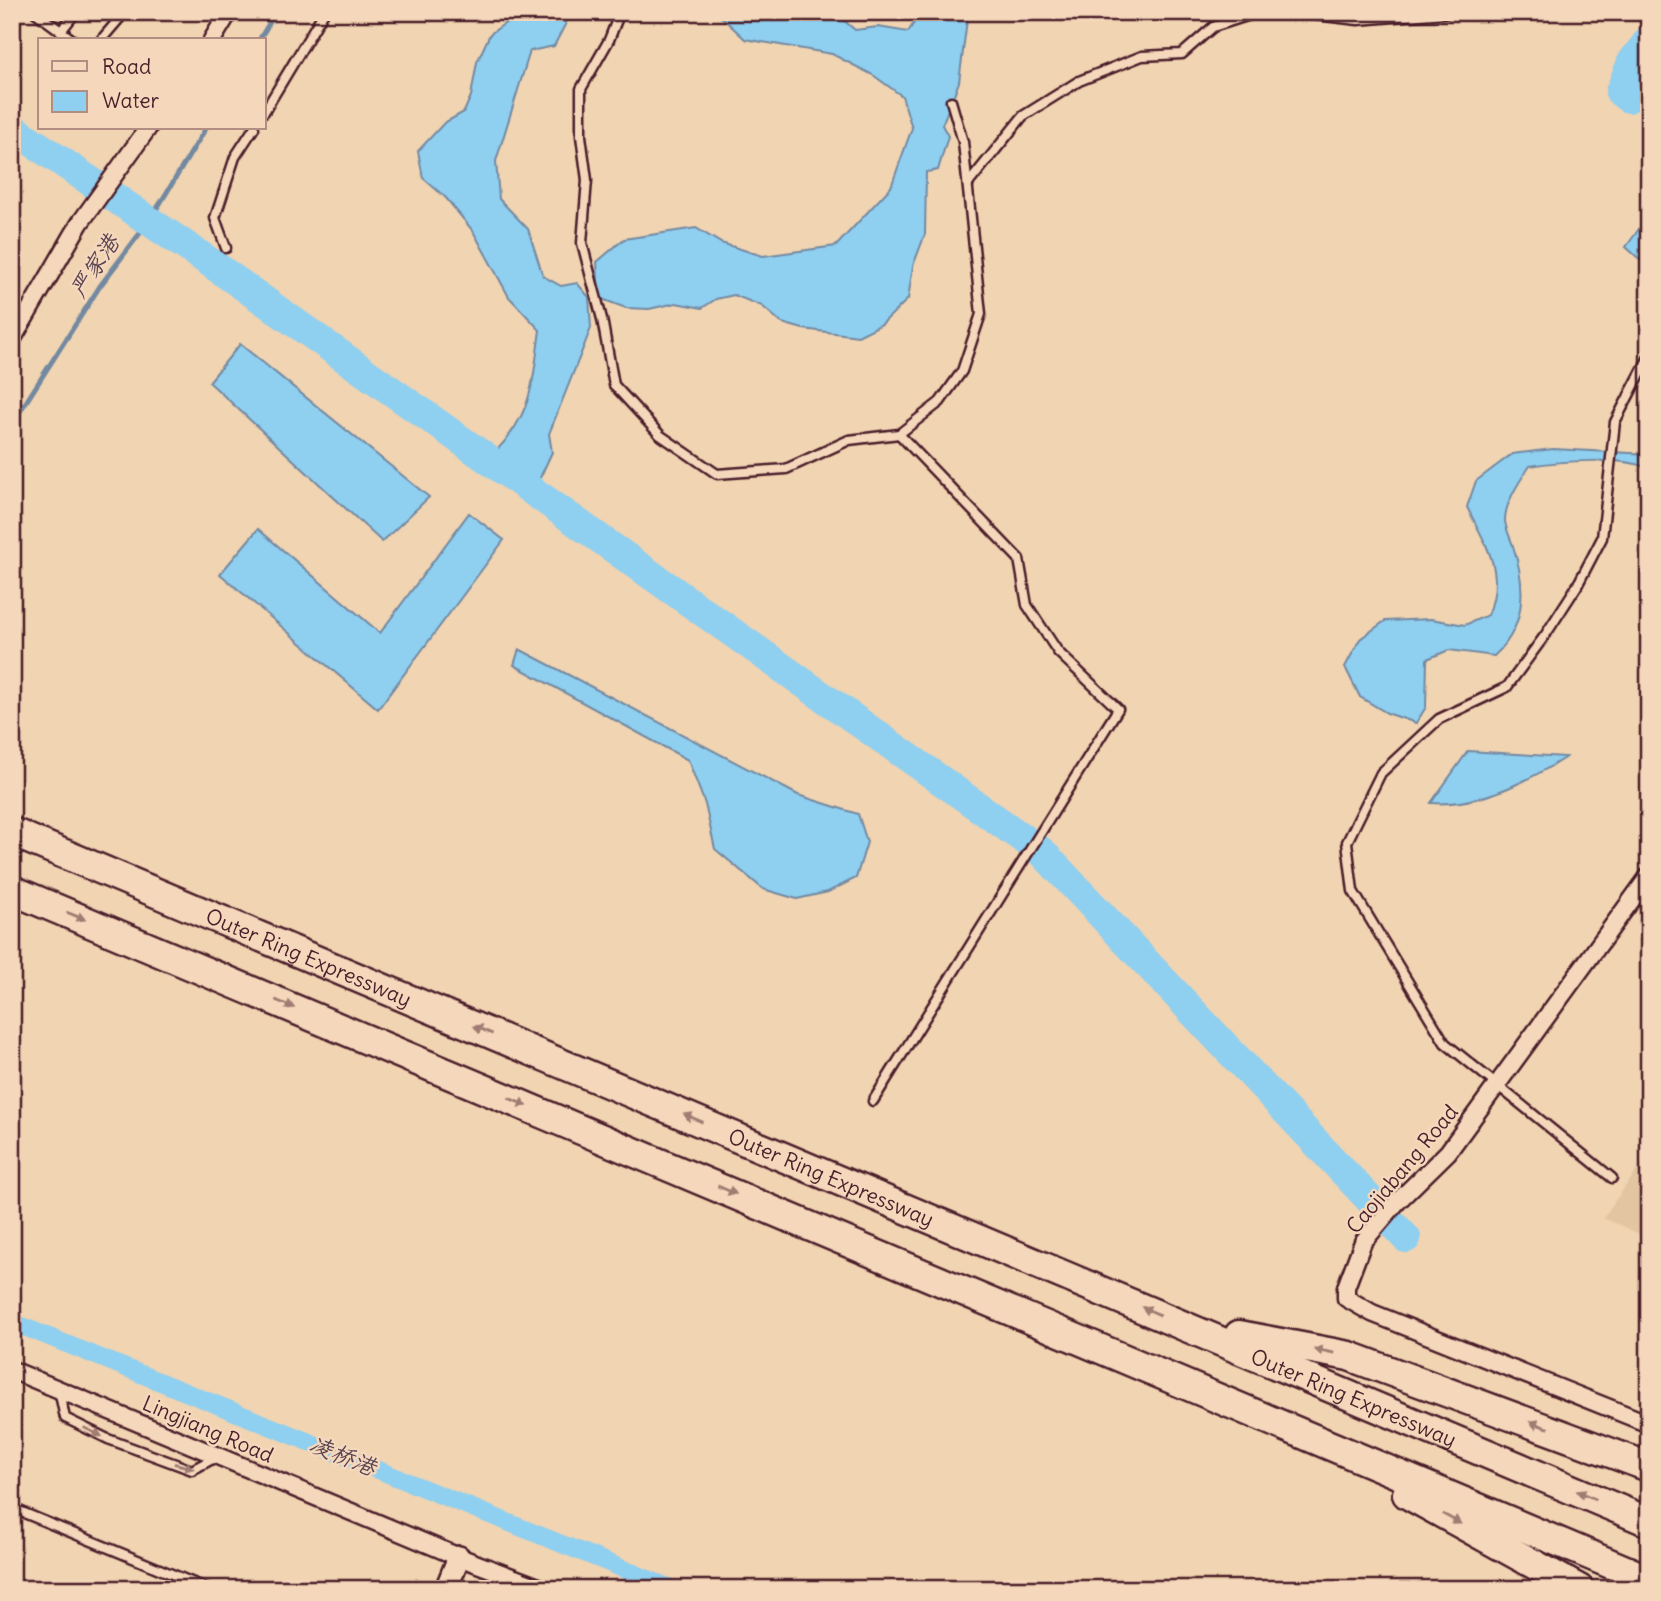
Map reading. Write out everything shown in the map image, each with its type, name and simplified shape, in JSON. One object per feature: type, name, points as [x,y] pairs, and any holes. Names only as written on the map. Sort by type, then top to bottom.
[{"type":"highway","name":"Outer Ring Expressway","points":[[12,832],[1649,1522]]},
{"type":"highway","points":[[12,890],[1649,1580]]},
{"type":"highway","points":[[1184,1325],[1349,1356],[1649,1466]]},
{"type":"highway","points":[[1150,1368],[1409,1495],[1579,1589]]},
{"type":"street","points":[[213,38],[229,12]]},
{"type":"street","points":[[12,340],[80,223],[146,130]]},
{"type":"street","name":"Caojiabang Road","points":[[1649,876],[1448,1152],[1397,1202],[1363,1242],[1346,1287],[1346,1298],[1372,1313],[1649,1424]]},
{"type":"street","name":"Lingjiang Road","points":[[12,1370],[459,1557],[544,1589]]},
{"type":"street","points":[[446,1589],[459,1557]]},
{"type":"lane","points":[[34,12],[70,38]]},
{"type":"lane","points":[[61,32],[76,12]]},
{"type":"lane","points":[[104,38],[125,12]]},
{"type":"lane","points":[[266,110],[324,12]]},
{"type":"lane","points":[[620,12],[610,40],[581,89],[581,136],[587,180],[582,243],[602,319],[614,385],[660,435],[717,474],[786,469],[849,440],[899,434],[940,402],[962,371],[981,314],[963,142],[951,101]]},
{"type":"lane","points":[[968,184],[1023,116],[1079,81],[1142,56],[1182,54],[1213,27],[1253,14],[1306,14],[1358,20],[1457,12]]},
{"type":"lane","points":[[226,248],[215,218],[235,157],[253,130]]},
{"type":"lane","points":[[1612,1178],[1445,1043],[1353,891],[1347,842],[1381,773],[1439,719],[1507,687],[1577,586],[1602,538],[1615,422],[1649,358]]},
{"type":"lane","points":[[873,1101],[1118,709],[1058,652],[1027,605],[1019,559],[899,434]]},
{"type":"lane","points":[[59,1390],[65,1418],[108,1439],[192,1470],[218,1456]]},
{"type":"lane","points":[[12,1508],[208,1589]]},
{"type":"shaded area","points":[[1649,1153],[1649,1238],[1603,1218]]},
{"type":"water","points":[[521,12],[556,12],[566,23],[554,46],[530,51],[496,161],[499,199],[528,229],[543,276],[561,286],[577,283],[589,297],[591,328],[549,434],[552,452],[533,493],[487,460],[502,445],[521,416],[532,386],[540,330],[509,297],[473,231],[446,198],[423,178],[418,151],[444,123],[464,112],[471,96],[477,62],[490,34]]},
{"type":"water","points":[[716,12],[834,12],[855,30],[878,27],[908,32],[921,12],[968,12],[959,82],[942,125],[948,136],[938,170],[926,172],[925,234],[913,266],[908,299],[882,324],[858,336],[803,329],[782,323],[762,306],[734,295],[716,299],[702,308],[676,303],[649,309],[626,308],[599,298],[597,262],[624,239],[696,228],[721,243],[763,256],[836,246],[891,187],[912,128],[902,96],[873,75],[832,54],[745,39]]},
{"type":"water","points":[[1649,215],[1649,259],[1645,264],[1626,247]]},
{"type":"water","points":[[240,344],[429,497],[382,542],[209,382]]},
{"type":"water","points":[[1553,449],[1649,454],[1649,470],[1640,465],[1610,461],[1530,466],[1514,491],[1506,513],[1505,523],[1520,575],[1521,604],[1513,632],[1505,644],[1494,656],[1449,650],[1427,659],[1426,707],[1416,723],[1387,713],[1360,697],[1345,667],[1360,639],[1385,621],[1431,619],[1465,625],[1488,615],[1495,585],[1494,572],[1487,547],[1467,507],[1476,481],[1512,454]]},
{"type":"water","points":[[469,513],[504,540],[378,709],[220,574],[258,529],[380,633]]},
{"type":"water","points":[[519,649],[798,795],[858,814],[867,842],[856,878],[828,892],[797,899],[763,889],[715,849],[705,804],[688,760],[514,665]]},
{"type":"water","points":[[1468,751],[1566,757],[1519,784],[1484,797],[1431,803]]},
{"type":"waterway","name":"严家港","points":[[260,38],[276,12]]},
{"type":"waterway","points":[[1628,98],[1620,92],[1632,62],[1649,40]]},
{"type":"waterway","points":[[12,128],[208,261],[1042,852],[1406,1238]]},
{"type":"waterway","name":"严家港","points":[[12,424],[100,286],[150,220],[205,130]]},
{"type":"waterway","name":"凌桥港","points":[[12,1322],[673,1589]]}]
